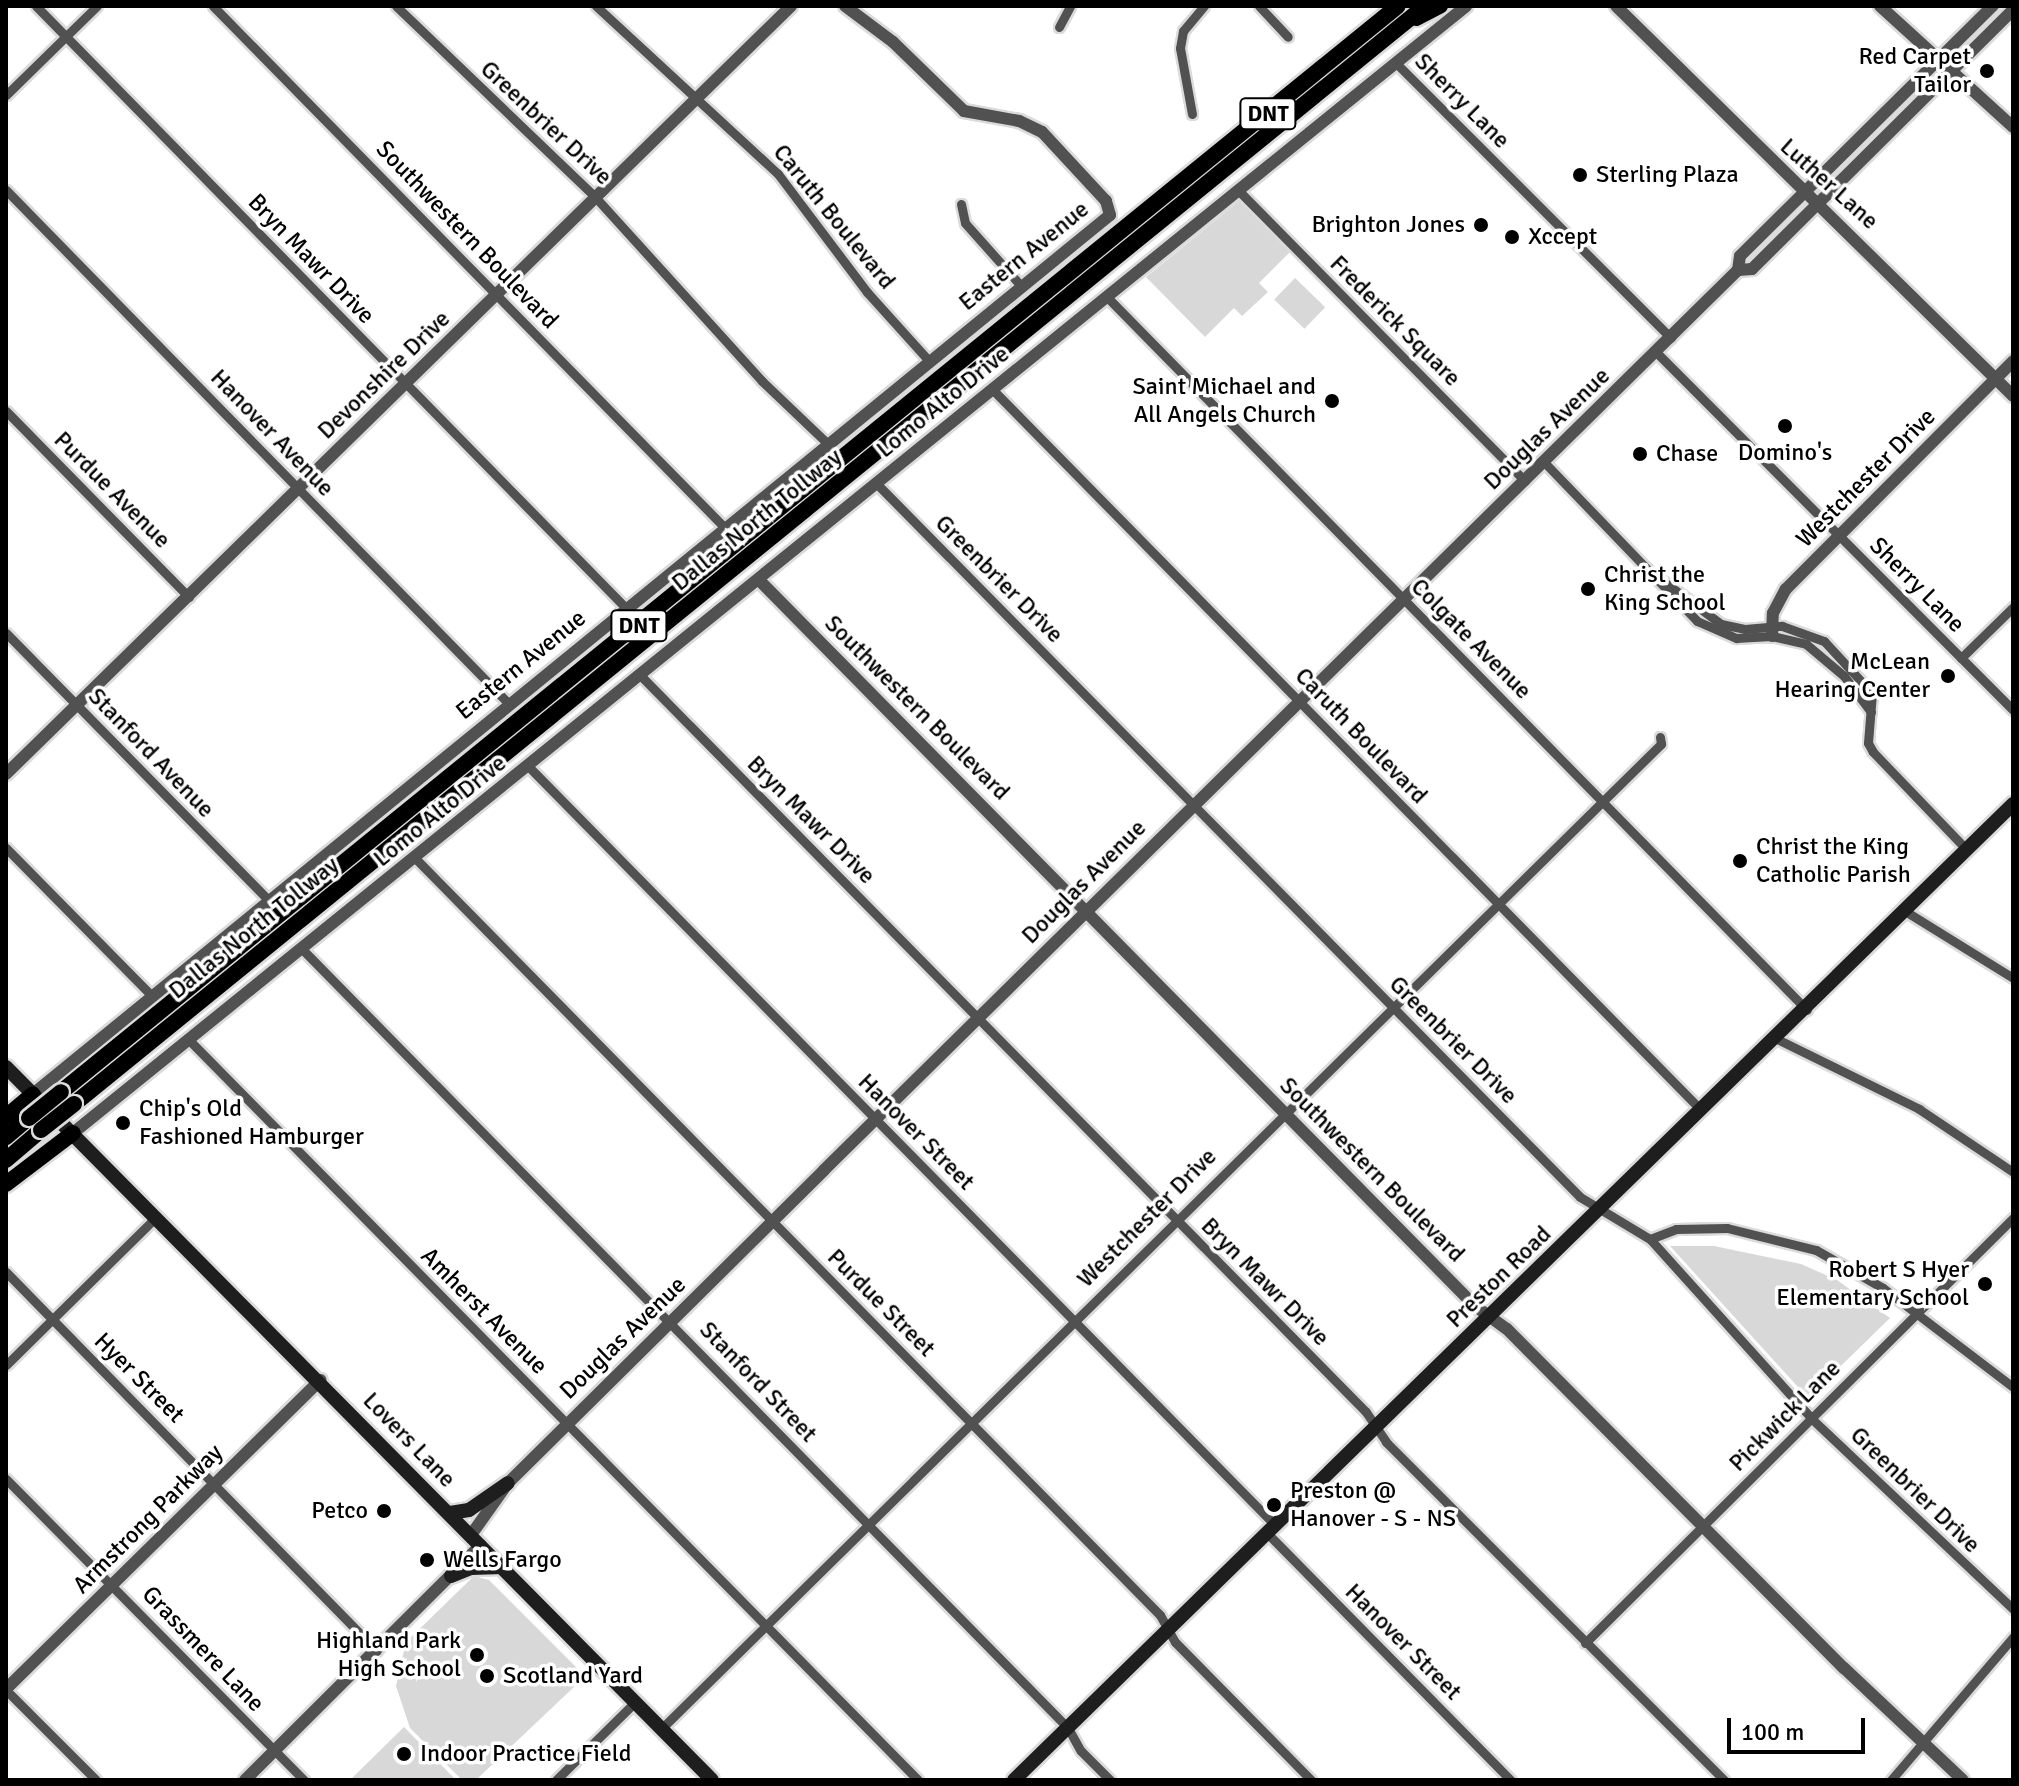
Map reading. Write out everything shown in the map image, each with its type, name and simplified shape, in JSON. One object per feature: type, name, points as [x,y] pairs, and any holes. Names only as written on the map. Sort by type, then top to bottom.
[{"type":"highway","name":"Dallas North Tollway","points":[[6,1160],[35,1124],[1398,6]]},
{"type":"highway","name":"Dallas North Tollway","points":[[67,1098],[1425,6]]},
{"type":"highway","points":[[1397,28],[1440,6]]},
{"type":"highway","points":[[6,1117],[33,1094]]},
{"type":"highway","name":"Dallas North Tollway","points":[[6,1137],[35,1124]]},
{"type":"highway","points":[[6,1184],[73,1133]]},
{"type":"main road","name":"Preston Road","points":[[1014,1780],[1375,1426],[1807,1010],[2013,804]]},
{"type":"main road","name":"Lovers Lane","points":[[6,1067],[320,1380],[712,1780]]},
{"type":"main road","points":[[450,1513],[469,1510],[508,1483]]},
{"type":"main road","points":[[451,1576],[471,1568],[502,1567]]},
{"type":"street","name":"Bryn Mawr Drive","points":[[36,6],[626,608]]},
{"type":"street","points":[[6,95],[97,6]]},
{"type":"street","name":"Southwestern Boulevard","points":[[213,6],[725,528]]},
{"type":"street","name":"Greenbrier Drive","points":[[396,6],[597,199],[762,381],[829,445]]},
{"type":"street","name":"Caruth Boulevard","points":[[596,6],[700,96],[778,174],[867,292],[930,362]]},
{"type":"street","name":"Devonshire Drive","points":[[6,774],[791,6]]},
{"type":"street","name":"Eastern Avenue","points":[[33,1094],[1022,287],[1111,210],[1042,132],[1019,121],[964,111],[893,42],[845,6]]},
{"type":"street","points":[[1059,27],[1070,6]]},
{"type":"street","points":[[1192,114],[1180,48],[1183,31],[1204,6]]},
{"type":"street","points":[[1259,6],[1288,37]]},
{"type":"street","name":"Lomo Alto Drive","points":[[73,1133],[416,859],[1466,6]]},
{"type":"street","name":"Luther Lane","points":[[1616,6],[2013,396]]},
{"type":"street","points":[[1880,6],[1937,62],[1954,68],[2013,127]]},
{"type":"street","name":"Douglas Avenue","points":[[245,1780],[451,1576],[476,1540],[508,1483],[1299,700],[1671,338],[1738,270],[1740,256],[1993,6]]},
{"type":"street","name":"Douglas Avenue","points":[[1738,270],[1752,269],[2013,10]]},
{"type":"street","name":"Sherry Lane","points":[[1395,62],[1671,338]]},
{"type":"street","points":[[1892,106],[1904,118]]},
{"type":"street","points":[[1876,121],[1888,134]]},
{"type":"street","name":"Frederick Square","points":[[1237,189],[1525,481]]},
{"type":"street","name":"Hanover Avenue","points":[[6,190],[509,704]]},
{"type":"street","points":[[961,204],[965,223],[1022,287]]},
{"type":"street","name":"Colgate Avenue","points":[[1107,297],[1807,1010]]},
{"type":"street","name":"Sherry Lane","points":[[1656,352],[2013,710]]},
{"type":"street","name":"Westchester Drive","points":[[1772,631],[1777,601],[2013,361]]},
{"type":"street","name":"Caruth Boulevard","points":[[993,390],[1701,1110]]},
{"type":"street","name":"Purdue Avenue","points":[[6,411],[189,597]]},
{"type":"street","points":[[1544,462],[1663,581],[1668,592],[1709,629],[1747,639],[1772,631],[1808,639],[1844,676],[1871,712],[1868,743],[1881,764],[1967,850]]},
{"type":"street","name":"Greenbrier Drive","points":[[877,484],[1580,1197],[1650,1239],[1811,1418],[2013,1609]]},
{"type":"street","name":"Southwestern Boulevard","points":[[759,580],[1285,1113],[1963,1780]]},
{"type":"street","points":[[1961,658],[2013,607]]},
{"type":"street","name":"Stanford Avenue","points":[[6,633],[268,900]]},
{"type":"street","name":"Bryn Mawr Drive","points":[[641,676],[1176,1220],[1585,1643],[1722,1779]]},
{"type":"street","name":"Westchester Drive","points":[[661,1729],[1604,801],[1661,744],[1660,737]]},
{"type":"street","name":"Hanover Street","points":[[529,767],[1074,1320],[1511,1780]]},
{"type":"street","points":[[6,848],[151,995]]},
{"type":"street","name":"Purdue Street","points":[[416,859],[971,1422],[1311,1780]]},
{"type":"street","points":[[1905,911],[2013,978]]},
{"type":"street","name":"Stanford Street","points":[[302,949],[1068,1728],[1110,1780]]},
{"type":"street","points":[[1775,1038],[1919,1109],[2013,1172]]},
{"type":"street","name":"Amherst Avenue","points":[[190,1041],[918,1780]]},
{"type":"street","points":[[6,1365],[156,1217]]},
{"type":"street","name":"Pickwick Lane","points":[[1585,1643],[2013,1218]]},
{"type":"street","points":[[1650,1239],[1699,1227],[1785,1239],[1851,1268],[1917,1313],[2013,1387]]},
{"type":"street","name":"Hyer Street","points":[[6,1272],[377,1651]]},
{"type":"street","name":"Armstrong Parkway","points":[[6,1689],[320,1380]]},
{"type":"street","name":"Grassmere Lane","points":[[6,1479],[304,1780]]},
{"type":"street","points":[[1891,1780],[2013,1637]]},
{"type":"street","points":[[6,1689],[96,1780]]},
{"type":"street","points":[[556,1780],[635,1702]]},
{"type":"shaded area","points":[[1244,197],[1292,250],[1259,283],[1268,292],[1242,316],[1234,308],[1205,337],[1146,277]]},
{"type":"shaded area","points":[[1295,278],[1325,307],[1304,329],[1274,300]]},
{"type":"shaded area","points":[[1670,1246],[1714,1246],[1801,1264],[1837,1280],[1890,1318],[1808,1398]]},
{"type":"shaded area","name":"Scotland Yard","points":[[474,1576],[489,1580],[576,1667],[575,1686],[476,1780],[462,1780],[410,1728],[396,1686],[406,1642]]},
{"type":"shaded area","name":"Indoor Practice Field","points":[[404,1727],[456,1780],[350,1780]]},
{"type":"place","name":"Red Carpet Tailor","points":[[1987,71]]},
{"type":"place","name":"Sterling Plaza","points":[[1580,175]]},
{"type":"place","name":"Brighton Jones","points":[[1481,225]]},
{"type":"place","name":"Xccept","points":[[1512,237]]},
{"type":"place","name":"Saint Michael and All Angels Church","points":[[1332,401]]},
{"type":"place","name":"Domino's","points":[[1785,426]]},
{"type":"place","name":"Chase","points":[[1640,454]]},
{"type":"place","name":"Christ the King School","points":[[1588,589]]},
{"type":"place","name":"McLean Hearing Center","points":[[1948,676]]},
{"type":"place","name":"Christ the King Catholic Parish","points":[[1740,861]]},
{"type":"place","name":"Chip's Old Fashioned Hamburger","points":[[123,1123]]},
{"type":"place","name":"Robert S Hyer Elementary School","points":[[1985,1284]]},
{"type":"place","name":"Preston @ Hanover - S - NS","points":[[1274,1505]]},
{"type":"place","name":"Petco","points":[[384,1511]]},
{"type":"place","name":"Wells Fargo","points":[[427,1560]]},
{"type":"place","name":"Highland Park High School","points":[[477,1655]]},
{"type":"place","name":"Scotland Yard","points":[[487,1676]]},
{"type":"place","name":"Indoor Practice Field","points":[[404,1754]]}]
